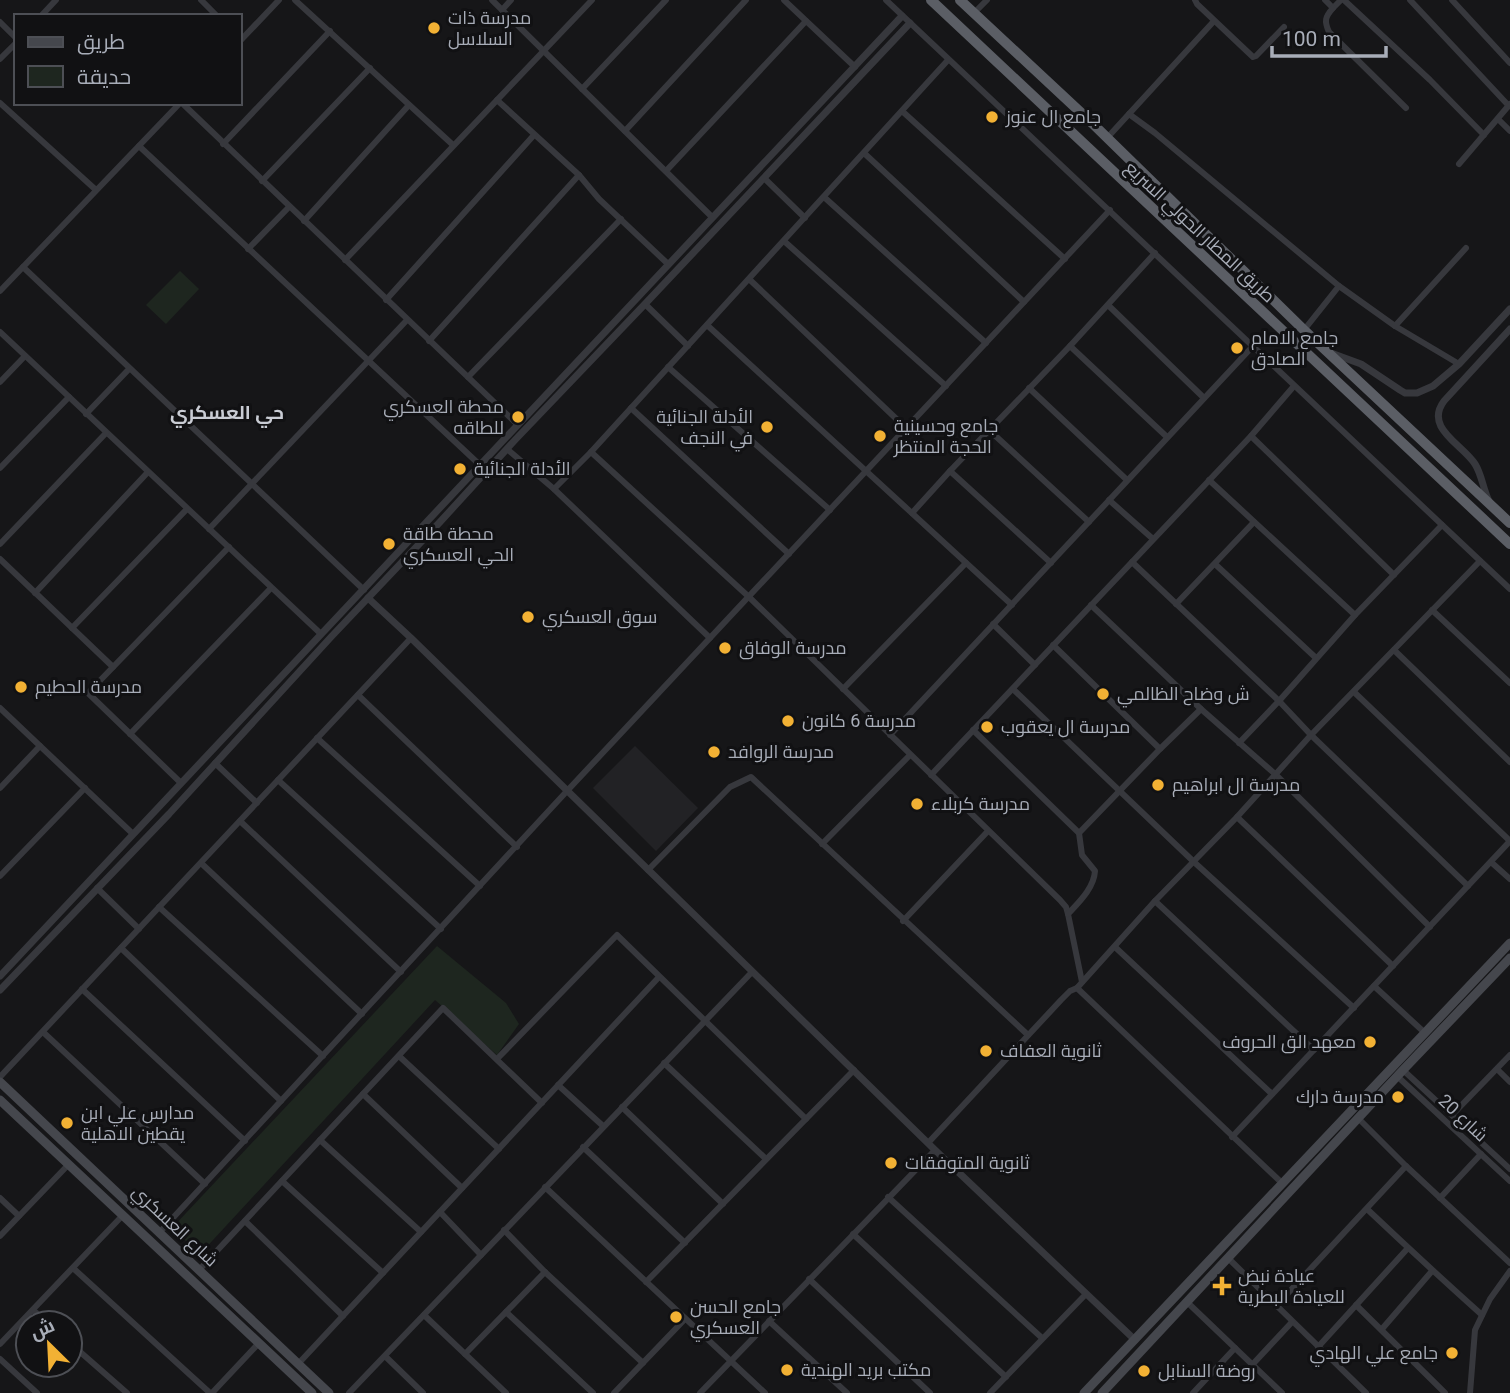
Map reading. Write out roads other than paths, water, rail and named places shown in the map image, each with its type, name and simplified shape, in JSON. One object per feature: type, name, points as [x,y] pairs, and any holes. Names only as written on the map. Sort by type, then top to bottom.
[{"type":"highway","name":"طريق المطار الحولي السريع","points":[[931,0],[1510,544]]},
{"type":"highway","name":"طريق المطار الحولي السريع","points":[[960,0],[1510,523]]},
{"type":"highway","points":[[1049,111],[1059,107],[1063,97]]},
{"type":"highway","points":[[1078,138],[1082,128],[1092,123]]},
{"type":"main road","points":[[1084,1393],[1510,943]]},
{"type":"main road","points":[[1102,1393],[1510,958]]},
{"type":"main road","name":"شارع العسكري","points":[[0,1083],[329,1393]]},
{"type":"main road","name":"شارع العسكري","points":[[0,1100],[259,1343],[306,1391]]},
{"type":"main road","points":[[22,1120],[29,1120],[31,1112]]},
{"type":"main road","points":[[40,1137],[40,1131],[49,1129]]},
{"type":"main road","points":[[1208,1263],[1209,1268],[1217,1269]]},
{"type":"main road","points":[[1186,1286],[1191,1288],[1190,1298]]},
{"type":"street","points":[[43,14],[56,0]]},
{"type":"street","points":[[201,0],[216,14]]},
{"type":"street","points":[[242,37],[279,0]]},
{"type":"street","points":[[295,0],[453,145]]},
{"type":"street","points":[[492,0],[712,217]]},
{"type":"street","points":[[502,10],[511,0]]},
{"type":"street","points":[[345,260],[592,0]]},
{"type":"street","points":[[582,89],[666,0]]},
{"type":"street","points":[[625,131],[746,0]]},
{"type":"street","points":[[784,0],[855,66]]},
{"type":"street","points":[[886,0],[1510,589]]},
{"type":"street","points":[[974,13],[987,0]]},
{"type":"street","points":[[1195,0],[1253,57],[1284,27]]},
{"type":"street","points":[[1325,0],[1333,8]]},
{"type":"street","points":[[1406,108],[1329,32],[1326,16],[1342,0],[1430,80],[1484,135]]},
{"type":"street","points":[[1410,0],[1509,105],[1459,164]]},
{"type":"street","points":[[1452,0],[1510,63]]},
{"type":"street","points":[[0,976],[321,634],[440,522],[668,264],[902,16]]},
{"type":"street","points":[[666,171],[806,21]]},
{"type":"street","points":[[1107,138],[1214,21]]},
{"type":"street","points":[[0,22],[14,38]]},
{"type":"street","points":[[573,372],[645,304],[909,23]]},
{"type":"street","points":[[223,144],[330,32]]},
{"type":"street","points":[[0,59],[14,42]]},
{"type":"street","points":[[554,489],[591,452],[948,60]]},
{"type":"street","points":[[262,181],[370,68]]},
{"type":"street","points":[[497,100],[579,175],[599,199],[668,264]]},
{"type":"street","points":[[0,103],[96,190]]},
{"type":"street","points":[[0,291],[179,105]]},
{"type":"street","points":[[183,105],[518,425]]},
{"type":"street","points":[[304,221],[410,105]]},
{"type":"street","points":[[902,111],[1065,259]]},
{"type":"street","points":[[1129,114],[1339,286],[1395,326],[1459,364]]},
{"type":"street","points":[[1498,119],[1510,131]]},
{"type":"street","points":[[386,300],[534,135]]},
{"type":"street","points":[[139,146],[481,466]]},
{"type":"street","points":[[864,153],[1024,302]]},
{"type":"street","points":[[429,341],[579,175]]},
{"type":"street","points":[[764,178],[805,218]]},
{"type":"street","points":[[824,197],[986,343]]},
{"type":"street","points":[[248,249],[289,207]]},
{"type":"street","points":[[159,1233],[1110,210]]},
{"type":"street","points":[[468,377],[621,219]]},
{"type":"street","points":[[784,241],[946,386]]},
{"type":"street","points":[[1395,326],[1466,248]]},
{"type":"street","points":[[912,513],[1155,253]]},
{"type":"street","points":[[23,267],[252,483],[935,1150],[1135,1340]]},
{"type":"street","points":[[749,279],[906,429]]},
{"type":"street","points":[[1304,330],[1339,286]]},
{"type":"street","points":[[645,304],[688,346]]},
{"type":"street","points":[[1108,305],[1204,398]]},
{"type":"street","points":[[1323,347],[1337,356],[1361,364],[1400,390],[1411,394],[1423,392],[1459,364],[1510,309]]},
{"type":"street","points":[[209,529],[407,320]]},
{"type":"street","points":[[707,325],[1012,605]]},
{"type":"street","points":[[1496,510],[1485,493],[1474,463],[1441,428],[1438,416],[1444,401],[1510,330]]},
{"type":"street","points":[[0,332],[321,634]]},
{"type":"street","points":[[1070,346],[1167,437]]},
{"type":"street","points":[[890,735],[1253,346]]},
{"type":"street","points":[[0,382],[25,356]]},
{"type":"street","points":[[668,368],[830,510]]},
{"type":"street","points":[[86,414],[129,369]]},
{"type":"street","points":[[931,775],[1251,436],[1294,386]]},
{"type":"street","points":[[1029,388],[1127,480]]},
{"type":"street","points":[[0,990],[169,814],[518,425],[557,389]]},
{"type":"street","points":[[0,468],[69,397]]},
{"type":"street","points":[[631,408],[789,554]]},
{"type":"street","points":[[989,430],[1089,522]]},
{"type":"street","points":[[0,544],[106,433]]},
{"type":"street","points":[[1251,436],[1394,575]]},
{"type":"street","points":[[507,449],[554,489],[710,638]]},
{"type":"street","points":[[591,452],[749,597],[1060,900],[1068,914],[1082,982]]},
{"type":"street","points":[[950,471],[1051,563]]},
{"type":"street","points":[[35,593],[148,472]]},
{"type":"street","points":[[1209,480],[1355,615]]},
{"type":"street","points":[[1109,500],[1153,539]]},
{"type":"street","points":[[72,628],[187,509]]},
{"type":"street","points":[[1175,604],[1254,522]]},
{"type":"street","points":[[1239,743],[1355,615],[1442,525]]},
{"type":"street","points":[[181,783],[88,693],[229,547]]},
{"type":"street","points":[[0,559],[113,667]]},
{"type":"street","points":[[928,1143],[1061,1000],[1077,988],[1311,735],[1480,561]]},
{"type":"street","points":[[1132,562],[1279,701],[1468,887]]},
{"type":"street","points":[[843,689],[966,563]]},
{"type":"street","points":[[1215,564],[1316,658]]},
{"type":"street","points":[[130,734],[271,588]]},
{"type":"street","points":[[1091,605],[1201,709],[1275,774],[1430,927]]},
{"type":"street","points":[[1432,610],[1510,683]]},
{"type":"street","points":[[993,625],[1035,665]]},
{"type":"street","points":[[0,1077],[411,638]]},
{"type":"street","points":[[1053,645],[1160,748]]},
{"type":"street","points":[[1394,650],[1510,762]]},
{"type":"street","points":[[1013,689],[1194,862],[1354,1008]]},
{"type":"street","points":[[1232,1137],[1510,841],[1354,692]]},
{"type":"street","points":[[358,695],[517,847]]},
{"type":"street","points":[[0,708],[133,834]]},
{"type":"street","points":[[1079,833],[1201,709]]},
{"type":"street","points":[[237,723],[240,730],[245,731]]},
{"type":"street","points":[[973,730],[1079,833],[1082,855],[1095,871],[1095,876],[1084,897],[1068,914]]},
{"type":"street","points":[[224,737],[231,740],[232,745]]},
{"type":"street","points":[[317,738],[480,886]]},
{"type":"street","points":[[0,788],[40,746]]},
{"type":"street","points":[[822,844],[910,755]]},
{"type":"street","points":[[215,763],[257,803]]},
{"type":"street","points":[[648,870],[730,787],[751,778],[1028,1035]]},
{"type":"street","points":[[278,780],[441,929]]},
{"type":"street","points":[[0,876],[85,788]]},
{"type":"street","points":[[1237,817],[1393,966]]},
{"type":"street","points":[[240,821],[401,972]]},
{"type":"street","points":[[903,921],[988,831]]},
{"type":"street","points":[[1491,862],[1510,879]]},
{"type":"street","points":[[201,863],[362,1014]]},
{"type":"street","points":[[97,888],[139,929]]},
{"type":"street","points":[[1155,901],[1314,1050]]},
{"type":"street","points":[[159,907],[323,1056]]},
{"type":"street","points":[[497,1059],[617,935],[806,1119]]},
{"type":"street","points":[[1115,947],[1272,1094]]},
{"type":"street","points":[[121,948],[281,1101]]},
{"type":"street","points":[[349,1393],[752,972]]},
{"type":"street","points":[[298,1364],[659,977]]},
{"type":"street","points":[[1374,986],[1425,1033]]},
{"type":"street","points":[[1077,988],[1283,1184]]},
{"type":"street","points":[[82,989],[245,1141]]},
{"type":"street","points":[[199,1270],[443,1008],[542,1102]]},
{"type":"street","points":[[43,1032],[205,1184]]},
{"type":"street","points":[[1452,1115],[1510,1055]]},
{"type":"street","points":[[399,1056],[499,1149]]},
{"type":"street","points":[[664,1063],[766,1160]]},
{"type":"street","points":[[1497,1069],[1510,1082]]},
{"type":"street","points":[[646,1282],[854,1070]]},
{"type":"street","name":"شارع 20","points":[[1400,1073],[1452,1115],[1510,1169]]},
{"type":"street","name":"شارع 20","points":[[1400,1073],[1510,1181]]},
{"type":"street","points":[[558,1085],[603,1126]]},
{"type":"street","points":[[363,1094],[462,1188]]},
{"type":"street","points":[[622,1107],[723,1204]]},
{"type":"street","points":[[1358,1118],[1510,1263]]},
{"type":"street","points":[[320,1140],[421,1232]]},
{"type":"street","points":[[583,1147],[685,1243]]},
{"type":"street","points":[[700,1393],[935,1150]]},
{"type":"street","points":[[1440,1198],[1481,1154]]},
{"type":"street","points":[[0,1236],[69,1164]]},
{"type":"street","points":[[1276,1306],[1406,1166]]},
{"type":"street","points":[[282,1181],[383,1273]]},
{"type":"street","points":[[545,1187],[765,1393]]},
{"type":"street","points":[[888,1197],[1042,1338]]},
{"type":"street","points":[[0,1198],[19,1216]]},
{"type":"street","points":[[1367,1209],[1482,1315]]},
{"type":"street","points":[[440,1212],[481,1255]]},
{"type":"street","points":[[34,1309],[123,1215]]},
{"type":"street","points":[[245,1222],[343,1316]]},
{"type":"street","points":[[504,1230],[643,1363]]},
{"type":"street","points":[[853,1234],[1006,1377]]},
{"type":"street","points":[[1318,1347],[1408,1248]]},
{"type":"street","points":[[1228,1258],[1366,1393]]},
{"type":"street","points":[[73,1268],[211,1393],[259,1343]]},
{"type":"street","points":[[1382,1329],[1432,1271]]},
{"type":"street","points":[[1470,1393],[1475,1331],[1497,1288],[1510,1271]]},
{"type":"street","points":[[465,1354],[545,1272]]},
{"type":"street","points":[[809,1279],[930,1393]]},
{"type":"street","points":[[990,1393],[1086,1294]]},
{"type":"street","points":[[1190,1298],[1235,1348],[1282,1393]]},
{"type":"street","points":[[1356,1305],[1445,1393]]},
{"type":"street","points":[[506,1312],[593,1393]]},
{"type":"street","points":[[424,1315],[506,1393]]},
{"type":"street","points":[[614,1393],[685,1319]]},
{"type":"street","points":[[769,1321],[847,1393]]},
{"type":"street","points":[[1252,1365],[1292,1322]]},
{"type":"street","points":[[0,1344],[14,1330]]},
{"type":"street","points":[[1194,1393],[1235,1348]]},
{"type":"street","points":[[84,1355],[127,1393]]},
{"type":"street","points":[[385,1356],[423,1393]]},
{"type":"street","points":[[0,1359],[37,1393]]},
{"type":"street","points":[[1268,1393],[1275,1386]]},
{"type":"place","name":"مدرسة ذات السلاسل","points":[[434,28]]},
{"type":"place","name":"جامع ال عنوز","points":[[992,117]]},
{"type":"place","name":"جامع الامام الصادق","points":[[1237,348]]},
{"type":"place","name":"محطة العسكري للطاقه","points":[[518,417]]},
{"type":"place","name":"الأدلة الجنائية في النجف","points":[[767,427]]},
{"type":"place","name":"جامع وحسينية الحجة المنتظر","points":[[880,436]]},
{"type":"place","name":"الأدلة الجنائية","points":[[460,469]]},
{"type":"place","name":"محطة طاقة الحي العسكري","points":[[389,544]]},
{"type":"place","name":"سوق العسكري","points":[[528,617]]},
{"type":"place","name":"مدرسة الوفاق","points":[[725,648]]},
{"type":"place","name":"مدرسة الحطيم","points":[[21,687]]},
{"type":"place","name":"ش وضاح الظالمي","points":[[1103,694]]},
{"type":"place","name":"مدرسة 6 كانون","points":[[788,721]]},
{"type":"place","name":"مدرسة ال يعقوب","points":[[987,727]]},
{"type":"place","name":"مدرسة الروافد","points":[[714,752]]},
{"type":"place","name":"مدرسة ال ابراهيم","points":[[1158,785]]},
{"type":"place","name":"مدرسة كربلاء","points":[[917,804]]},
{"type":"place","name":"معهد الق الحروف","points":[[1370,1042]]},
{"type":"place","name":"ثانوية العفاف","points":[[986,1051]]},
{"type":"place","name":"مدرسة دارك","points":[[1398,1097]]},
{"type":"place","name":"مدارس علي ابن يقطين الاهلية","points":[[67,1123]]},
{"type":"place","name":"ثانوية المتوفقات","points":[[891,1163]]},
{"type":"place","name":"عيادة نبض للعيادة البطرية","points":[[1222,1286]]},
{"type":"place","name":"جامع الحسن العسكري","points":[[676,1317]]},
{"type":"place","name":"جامع علي الهادي","points":[[1452,1353]]},
{"type":"place","name":"مكتب بريد الهندية","points":[[787,1370]]},
{"type":"place","name":"روضة السنابل","points":[[1144,1371]]},
{"type":"district","name":"حي العسكري","points":[[227,412]]}]
